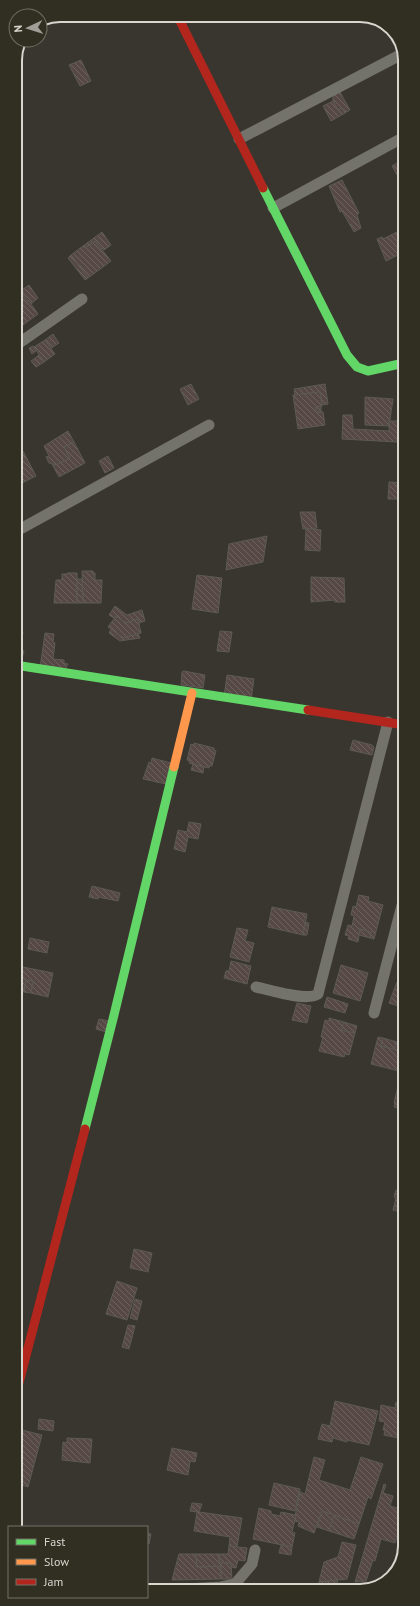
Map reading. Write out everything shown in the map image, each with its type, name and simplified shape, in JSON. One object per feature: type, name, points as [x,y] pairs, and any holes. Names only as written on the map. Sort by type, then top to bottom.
[{"type":"street","points":[[180,22],[347,355],[357,367],[368,371],[398,364]]},
{"type":"street","points":[[239,139],[398,56]]},
{"type":"street","points":[[273,208],[398,140]]},
{"type":"street","points":[[22,341],[82,299]]},
{"type":"street","points":[[22,528],[209,425]]},
{"type":"street","points":[[22,666],[398,724]]},
{"type":"street","points":[[22,1371],[114,1019],[192,693]]},
{"type":"street","points":[[256,987],[302,997],[314,997],[318,994],[388,722]]},
{"type":"street","points":[[374,1013],[398,921]]},
{"type":"street","points":[[235,1584],[252,1564],[255,1550]]},
{"type":"building","points":[[81,60],[91,81],[80,86],[69,65]]},
{"type":"building","points":[[340,92],[350,110],[345,113],[342,108],[338,110],[333,101],[333,96]]},
{"type":"building","points":[[333,101],[338,110],[342,108],[345,113],[331,121],[323,106]]},
{"type":"building","points":[[398,162],[398,176],[392,166]]},
{"type":"building","points":[[342,180],[359,213],[357,215],[361,228],[354,232],[342,211],[340,212],[329,186]]},
{"type":"building","points":[[102,232],[111,245],[104,250],[102,248],[101,249],[95,241],[85,248],[83,246]]},
{"type":"building","points":[[397,232],[398,234],[398,255],[386,261],[377,239],[382,237],[383,239]]},
{"type":"building","points":[[95,241],[111,261],[88,278],[71,255],[83,246],[85,248]]},
{"type":"building","points":[[71,255],[88,278],[85,280],[68,258]]},
{"type":"building","points":[[29,285],[38,298],[31,304],[22,294],[22,290]]},
{"type":"building","points":[[22,294],[28,302],[29,301],[38,314],[22,326]]},
{"type":"building","points":[[53,334],[59,343],[51,348],[45,340]]},
{"type":"building","points":[[45,340],[55,354],[44,362],[34,347]]},
{"type":"building","points":[[33,346],[36,351],[32,354],[29,348]]},
{"type":"building","points":[[39,355],[44,362],[36,367],[31,361]]},
{"type":"building","points":[[191,384],[199,399],[188,405],[180,389]]},
{"type":"building","points":[[325,384],[328,404],[322,405],[320,392],[295,395],[294,389]]},
{"type":"building","points":[[320,392],[322,406],[316,407],[316,412],[323,412],[325,425],[298,429],[293,395]]},
{"type":"building","points":[[365,397],[393,399],[389,426],[365,425]]},
{"type":"building","points":[[321,406],[321,412],[316,412],[316,407]]},
{"type":"building","points":[[343,415],[352,415],[353,429],[389,431],[389,421],[398,421],[397,442],[342,439]]},
{"type":"building","points":[[68,431],[74,442],[64,447],[70,458],[56,465],[49,463],[46,457],[49,456],[44,446]]},
{"type":"building","points":[[74,442],[85,463],[59,477],[52,464],[56,465],[70,458],[64,447]]},
{"type":"building","points":[[22,452],[36,476],[22,483]]},
{"type":"building","points":[[108,456],[114,468],[105,473],[99,461]]},
{"type":"building","points":[[389,482],[398,483],[398,499],[388,499]]},
{"type":"building","points":[[300,512],[315,512],[317,528],[303,529]]},
{"type":"building","points":[[306,528],[321,530],[320,551],[305,550]]},
{"type":"building","points":[[267,536],[263,562],[226,570],[229,544]]},
{"type":"building","points":[[82,571],[93,571],[93,573],[95,573],[95,580],[102,580],[101,603],[83,603]]},
{"type":"building","points":[[77,573],[77,603],[54,603],[56,580],[62,580],[62,574]]},
{"type":"building","points":[[197,575],[222,578],[218,613],[192,609]]},
{"type":"building","points":[[311,577],[344,578],[345,602],[335,602],[335,600],[311,602]]},
{"type":"building","points":[[77,579],[82,579],[83,603],[77,603]]},
{"type":"building","points":[[115,606],[127,615],[142,610],[145,621],[139,623],[138,619],[126,623],[116,616],[114,618],[109,615]]},
{"type":"building","points":[[116,616],[126,623],[138,619],[141,633],[123,638],[108,627]]},
{"type":"building","points":[[111,629],[123,638],[138,634],[140,638],[120,641],[109,633]]},
{"type":"building","points":[[220,631],[232,632],[229,652],[217,651]]},
{"type":"building","points":[[45,633],[54,634],[53,642],[55,643],[53,659],[64,660],[64,663],[68,664],[64,671],[40,668]]},
{"type":"building","points":[[184,671],[205,675],[203,688],[181,685],[182,672]]},
{"type":"building","points":[[227,675],[254,679],[251,700],[224,697]]},
{"type":"building","points":[[353,740],[372,745],[374,747],[372,755],[350,750]]},
{"type":"building","points":[[194,743],[214,748],[216,751],[212,766],[209,766],[209,768],[189,763],[190,761],[187,760],[191,744],[194,745]]},
{"type":"building","points":[[152,758],[171,763],[166,784],[143,779]]},
{"type":"building","points":[[193,764],[204,767],[203,773],[191,770]]},
{"type":"building","points":[[189,822],[201,824],[198,839],[188,837],[185,852],[174,849],[178,830],[187,832]]},
{"type":"building","points":[[92,886],[120,893],[118,901],[98,897],[98,899],[89,897]]},
{"type":"building","points":[[359,895],[369,897],[368,901],[383,905],[374,939],[370,938],[371,932],[360,929],[358,942],[348,939],[349,936],[345,935],[348,925],[352,926],[354,916],[351,915],[353,906],[356,907]]},
{"type":"building","points":[[272,907],[307,914],[303,935],[268,927]]},
{"type":"building","points":[[305,922],[309,923],[307,935],[303,935]]},
{"type":"building","points":[[237,928],[248,930],[245,941],[254,943],[249,962],[230,957]]},
{"type":"building","points":[[360,929],[371,932],[370,938],[359,935]]},
{"type":"building","points":[[30,938],[49,942],[47,953],[28,949]]},
{"type":"building","points":[[231,961],[251,966],[247,984],[224,978],[226,971],[229,971]]},
{"type":"building","points":[[341,965],[368,973],[360,1001],[333,993]]},
{"type":"building","points":[[22,967],[53,973],[48,997],[31,993],[33,981],[26,980],[24,992],[22,992]]},
{"type":"building","points":[[26,980],[33,981],[31,993],[24,992]]},
{"type":"building","points":[[397,982],[398,982],[398,1006],[389,1003]]},
{"type":"building","points":[[327,997],[348,1004],[345,1013],[324,1007]]},
{"type":"building","points":[[297,1003],[311,1006],[307,1023],[292,1020]]},
{"type":"building","points":[[329,1018],[344,1022],[341,1030],[355,1033],[349,1055],[345,1054],[344,1057],[319,1051],[323,1037],[321,1037],[325,1020],[329,1021]]},
{"type":"building","points":[[99,1019],[109,1021],[106,1032],[96,1029]]},
{"type":"building","points":[[344,1022],[357,1026],[355,1033],[341,1030]]},
{"type":"building","points":[[378,1037],[383,1038],[381,1046],[394,1049],[398,1042],[398,1071],[371,1064]]},
{"type":"building","points":[[383,1038],[397,1042],[394,1049],[381,1046]]},
{"type":"building","points":[[398,1086],[398,1104],[394,1103]]},
{"type":"building","points":[[395,1103],[398,1104],[398,1108],[394,1107]]},
{"type":"building","points":[[396,1190],[398,1190],[398,1211],[393,1210]]},
{"type":"building","points":[[134,1249],[152,1253],[148,1272],[130,1268]]},
{"type":"building","points":[[117,1281],[137,1288],[127,1320],[106,1314]]},
{"type":"building","points":[[135,1299],[142,1301],[137,1320],[130,1318]]},
{"type":"building","points":[[128,1325],[135,1326],[129,1349],[122,1347]]},
{"type":"building","points":[[335,1401],[378,1411],[369,1445],[347,1440],[347,1442],[333,1438],[332,1442],[318,1439],[322,1424],[330,1426]]},
{"type":"building","points":[[396,1402],[398,1402],[398,1438],[384,1435],[385,1430],[383,1430],[385,1422],[379,1421],[381,1405],[395,1408]]},
{"type":"building","points":[[39,1419],[54,1421],[53,1431],[38,1429]]},
{"type":"building","points":[[22,1430],[42,1435],[28,1487],[22,1485]]},
{"type":"building","points":[[67,1438],[92,1439],[90,1463],[62,1460],[63,1442],[67,1443]]},
{"type":"building","points":[[172,1448],[197,1453],[195,1462],[190,1461],[188,1475],[167,1470]]},
{"type":"building","points":[[314,1457],[325,1460],[319,1480],[350,1490],[361,1457],[383,1464],[371,1499],[368,1497],[359,1524],[322,1511],[314,1533],[298,1526],[299,1522],[294,1521],[300,1492],[305,1494]]},
{"type":"building","points":[[274,1483],[300,1489],[295,1511],[269,1505]]},
{"type":"building","points":[[384,1484],[386,1485],[383,1493],[393,1496],[390,1506],[398,1508],[398,1534],[395,1543],[381,1539],[375,1561],[373,1560],[366,1581],[355,1582]]},
{"type":"building","points":[[192,1503],[202,1504],[199,1512],[242,1518],[237,1547],[229,1546],[230,1537],[194,1531],[197,1512],[190,1511]]},
{"type":"building","points":[[259,1508],[271,1511],[271,1514],[280,1516],[281,1512],[296,1515],[292,1532],[295,1533],[292,1547],[253,1539]]},
{"type":"building","points":[[322,1511],[334,1515],[329,1531],[317,1527]]},
{"type":"building","points":[[334,1515],[359,1524],[354,1539],[329,1531]]},
{"type":"building","points":[[148,1533],[151,1534],[148,1544]]},
{"type":"building","points":[[342,1542],[356,1545],[347,1579],[319,1582],[324,1562],[338,1557]]},
{"type":"building","points":[[281,1545],[292,1547],[291,1555],[279,1553]]},
{"type":"building","points":[[229,1546],[247,1548],[245,1561],[238,1560],[236,1568],[231,1567],[231,1563],[219,1563],[219,1554],[228,1554]]},
{"type":"building","points":[[179,1554],[196,1554],[197,1567],[221,1566],[221,1579],[172,1580]]},
{"type":"building","points":[[196,1554],[219,1554],[219,1563],[231,1563],[232,1579],[221,1579],[221,1566],[197,1567]]},
{"type":"building","points":[[337,1580],[338,1584],[319,1584],[319,1582]]},
{"type":"traffic: fast","points":[[263,188],[347,355],[357,367],[368,371],[398,364]]},
{"type":"traffic: fast","points":[[22,666],[308,710]]},
{"type":"traffic: fast","points":[[85,1129],[174,767]]},
{"type":"traffic: slow","points":[[174,767],[192,693]]},
{"type":"traffic: jam","points":[[180,22],[263,188]]},
{"type":"traffic: jam","points":[[308,710],[398,724]]},
{"type":"traffic: jam","points":[[22,1371],[85,1129]]}]
